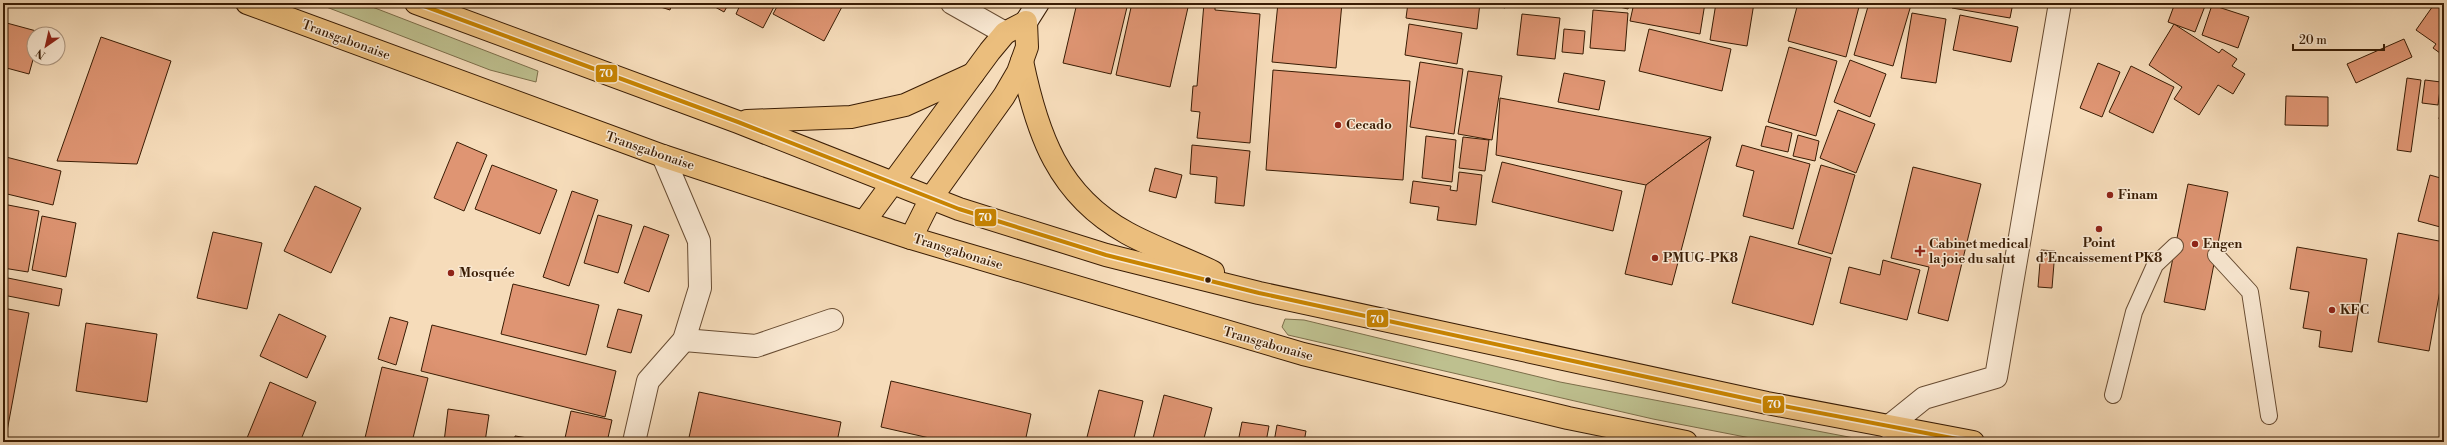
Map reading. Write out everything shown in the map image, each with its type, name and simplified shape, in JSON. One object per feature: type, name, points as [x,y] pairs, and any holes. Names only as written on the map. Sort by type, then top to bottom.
[{"type":"highway","name":"Transgabonaise","points":[[247,3],[663,156],[911,238],[1303,354],[1568,418],[1686,442]]},
{"type":"highway","points":[[416,3],[738,122],[931,198],[1106,255],[1259,293],[1767,403],[1973,442]]},
{"type":"highway","points":[[864,222],[1005,33],[1026,22],[1027,46],[1022,61],[1004,96],[931,198],[911,238]]},
{"type":"highway","points":[[1022,61],[1027,87],[1048,149],[1062,175],[1079,197],[1127,233],[1259,293]]},
{"type":"highway","points":[[738,122],[851,117],[905,105],[974,73]]},
{"type":"street","points":[[952,3],[1005,33]]},
{"type":"street","points":[[1026,22],[1038,3]]},
{"type":"street","points":[[1888,427],[1924,398],[1996,377],[2060,3]]},
{"type":"street","points":[[634,442],[648,381],[684,340],[700,288],[699,241],[663,156]]},
{"type":"street","points":[[684,340],[756,346],[832,320]]},
{"type":"lane","points":[[2113,395],[2134,312],[2154,266],[2175,246]]},
{"type":"lane","points":[[2216,255],[2250,292],[2269,416]]},
{"type":"green space","points":[[316,3],[362,3],[538,71],[536,82],[490,70]]},
{"type":"green space","points":[[1285,319],[1304,320],[1560,382],[1875,442],[1771,442],[1653,419],[1288,335],[1282,327]]},
{"type":"building","points":[[648,3],[672,3],[670,10]]},
{"type":"building","points":[[708,3],[729,3],[724,12]]},
{"type":"building","points":[[741,3],[776,3],[763,28],[736,14]]},
{"type":"building","points":[[779,3],[844,3],[824,41],[773,14]]},
{"type":"building","points":[[1077,3],[1128,3],[1111,74],[1063,63]]},
{"type":"building","points":[[1132,3],[1189,3],[1170,87],[1116,75]]},
{"type":"building","points":[[1204,3],[1215,3],[1215,10],[1260,14],[1250,143],[1197,138],[1200,112],[1191,111],[1193,86],[1197,86]]},
{"type":"building","points":[[1278,3],[1342,3],[1336,68],[1272,62]]},
{"type":"building","points":[[1408,3],[1480,3],[1477,29],[1406,18]]},
{"type":"building","points":[[1488,3],[1506,3],[1505,8]]},
{"type":"building","points":[[1603,3],[1630,3],[1628,9]]},
{"type":"building","points":[[1634,3],[1705,3],[1700,34],[1630,21]]},
{"type":"building","points":[[1716,3],[1754,3],[1747,46],[1710,40]]},
{"type":"building","points":[[1798,3],[1860,3],[1846,57],[1788,41]]},
{"type":"building","points":[[1869,3],[1911,5],[1893,66],[1854,55]]},
{"type":"building","points":[[1953,3],[2013,3],[2010,18],[1952,8]]},
{"type":"building","points":[[2175,3],[2198,3],[2205,6],[2195,32],[2168,22]]},
{"type":"building","points":[[2435,3],[2444,3],[2444,56],[2433,48],[2436,44],[2416,30]]},
{"type":"building","points":[[2212,5],[2249,17],[2238,48],[2202,35]]},
{"type":"building","points":[[1593,10],[1628,13],[1625,51],[1590,48]]},
{"type":"building","points":[[1912,13],[1946,19],[1936,83],[1901,78]]},
{"type":"building","points":[[1522,14],[1560,18],[1555,59],[1517,55]]},
{"type":"building","points":[[1960,15],[2018,27],[2011,62],[1953,50]]},
{"type":"building","points":[[3,22],[26,28],[26,66],[31,66],[29,74],[3,67]]},
{"type":"building","points":[[1409,24],[1462,33],[1457,64],[1405,55]]},
{"type":"building","points":[[2174,24],[2219,53],[2222,49],[2237,59],[2232,66],[2245,74],[2233,94],[2218,85],[2199,115],[2174,99],[2182,87],[2149,65]]},
{"type":"building","points":[[1564,29],[1585,31],[1583,54],[1562,52]]},
{"type":"building","points":[[1649,29],[1731,49],[1722,91],[1639,71]]},
{"type":"building","points":[[101,37],[171,61],[137,164],[57,161]]},
{"type":"building","points":[[2404,39],[2412,57],[2356,83],[2347,64]]},
{"type":"building","points":[[1789,47],[1837,61],[1816,136],[1768,122]]},
{"type":"building","points":[[1850,60],[1886,74],[1870,117],[1834,102]]},
{"type":"building","points":[[1420,62],[1463,69],[1454,134],[1410,127]]},
{"type":"building","points":[[2098,63],[2120,72],[2102,117],[2080,108]]},
{"type":"building","points":[[2131,66],[2174,87],[2153,133],[2109,112]]},
{"type":"building","name":"Cecado","points":[[1273,70],[1410,81],[1403,180],[1266,170]]},
{"type":"building","points":[[1468,71],[1502,76],[1492,140],[1458,134]]},
{"type":"building","points":[[1564,73],[1605,81],[1599,110],[1558,102]]},
{"type":"building","points":[[2407,78],[2421,80],[2411,152],[2397,150]]},
{"type":"building","points":[[2425,80],[2441,82],[2438,105],[2422,103]]},
{"type":"building","points":[[2444,93],[2444,120],[2439,119]]},
{"type":"building","points":[[2286,96],[2328,97],[2328,126],[2285,125]]},
{"type":"building","points":[[1500,98],[1711,137],[1646,185],[1496,155]]},
{"type":"building","points":[[1838,110],[1875,124],[1856,173],[1820,158]]},
{"type":"building","points":[[1766,126],[1792,133],[1788,152],[1761,146]]},
{"type":"building","points":[[1798,135],[1819,141],[1815,161],[1793,156]]},
{"type":"building","points":[[1426,136],[1456,140],[1452,182],[1422,178]]},
{"type":"building","points":[[1463,137],[1489,140],[1485,171],[1459,168]]},
{"type":"building","points":[[1711,137],[1672,285],[1625,274],[1646,185]]},
{"type":"building","points":[[457,142],[487,155],[464,211],[434,198]]},
{"type":"building","points":[[1192,145],[1250,151],[1244,206],[1215,203],[1217,177],[1190,174]]},
{"type":"building","points":[[1742,145],[1810,164],[1793,229],[1743,216],[1754,171],[1736,166]]},
{"type":"building","points":[[6,157],[61,171],[53,205],[3,193],[3,167]]},
{"type":"building","points":[[1502,162],[1622,191],[1613,231],[1492,202]]},
{"type":"building","points":[[492,165],[557,190],[540,234],[475,209]]},
{"type":"building","points":[[1821,165],[1855,175],[1832,254],[1798,244]]},
{"type":"building","points":[[1913,167],[1981,184],[1948,321],[1918,313],[1929,267],[1891,258]]},
{"type":"building","points":[[1155,168],[1182,175],[1176,198],[1149,191]]},
{"type":"building","points":[[1459,172],[1482,175],[1476,225],[1437,220],[1439,207],[1410,203],[1413,181],[1451,186],[1450,190],[1457,191]]},
{"type":"building","points":[[2430,175],[2444,179],[2444,228],[2418,221]]},
{"type":"building","points":[[2188,184],[2228,192],[2205,310],[2164,302]]},
{"type":"building","points":[[315,186],[361,208],[331,273],[284,251]]},
{"type":"building","points":[[572,191],[598,200],[569,286],[543,277]]},
{"type":"building","points":[[3,204],[39,211],[28,272],[3,268]]},
{"type":"building","points":[[598,215],[632,225],[618,273],[584,263]]},
{"type":"building","points":[[42,216],[76,223],[66,277],[32,270]]},
{"type":"building","points":[[644,226],[669,235],[649,292],[624,283]]},
{"type":"building","points":[[213,232],[262,243],[247,309],[197,298]]},
{"type":"building","points":[[2398,233],[2444,242],[2444,268],[2429,351],[2378,342]]},
{"type":"building","points":[[1750,236],[1831,258],[1813,325],[1732,303]]},
{"type":"building","name":"KFC","points":[[2297,247],[2367,259],[2352,352],[2319,347],[2321,331],[2303,328],[2309,292],[2290,289]]},
{"type":"building","points":[[2041,250],[2055,251],[2052,288],[2038,287]]},
{"type":"building","points":[[1883,260],[1920,270],[1907,320],[1840,303],[1849,267],[1880,275]]},
{"type":"building","points":[[3,277],[62,289],[59,306],[3,295]]},
{"type":"building","points":[[513,284],[599,305],[586,355],[501,334]]},
{"type":"building","points":[[3,308],[29,313],[5,442],[3,442]]},
{"type":"building","points":[[618,309],[642,315],[631,353],[607,347]]},
{"type":"building","points":[[279,314],[326,336],[307,378],[260,356]]},
{"type":"building","points":[[390,317],[408,322],[396,365],[378,359]]},
{"type":"building","points":[[86,323],[157,334],[147,402],[76,391]]},
{"type":"building","points":[[432,325],[616,371],[605,417],[421,371]]},
{"type":"building","points":[[382,367],[428,378],[412,442],[364,442]]},
{"type":"building","points":[[891,381],[1031,414],[1025,442],[947,442],[881,427]]},
{"type":"building","points":[[270,382],[316,402],[300,442],[255,442],[247,438]]},
{"type":"building","points":[[1099,390],[1143,401],[1133,442],[1086,441]]},
{"type":"building","points":[[699,392],[841,422],[837,442],[688,442]]},
{"type":"building","points":[[1164,395],[1212,408],[1203,442],[1152,442]]},
{"type":"building","points":[[448,409],[489,415],[485,442],[444,442]]},
{"type":"building","points":[[571,411],[612,420],[607,442],[581,442],[565,438]]},
{"type":"building","points":[[1242,422],[1269,426],[1266,442],[1238,442]]},
{"type":"building","points":[[1277,425],[1306,431],[1304,442],[1274,442]]},
{"type":"building","points":[[515,436],[554,442],[514,442]]},
{"type":"transit line","name":"70","points":[[416,3],[738,122],[959,209],[1106,255],[1259,293],[1767,403],[1973,442]]},
{"type":"place","name":"Cecado","points":[[1338,125]]},
{"type":"place","name":"Finam","points":[[2110,195]]},
{"type":"place","name":"Point d’Encaissement PK8","points":[[2099,229]]},
{"type":"place","name":"Engen","points":[[2195,244]]},
{"type":"place","name":"Cabinet medical la joie du salut","points":[[1920,251]]},
{"type":"place","name":"PMUG-PK8","points":[[1655,258]]},
{"type":"place","name":"Mosquée","points":[[451,273]]},
{"type":"place","name":"KFC","points":[[2332,310]]}]
